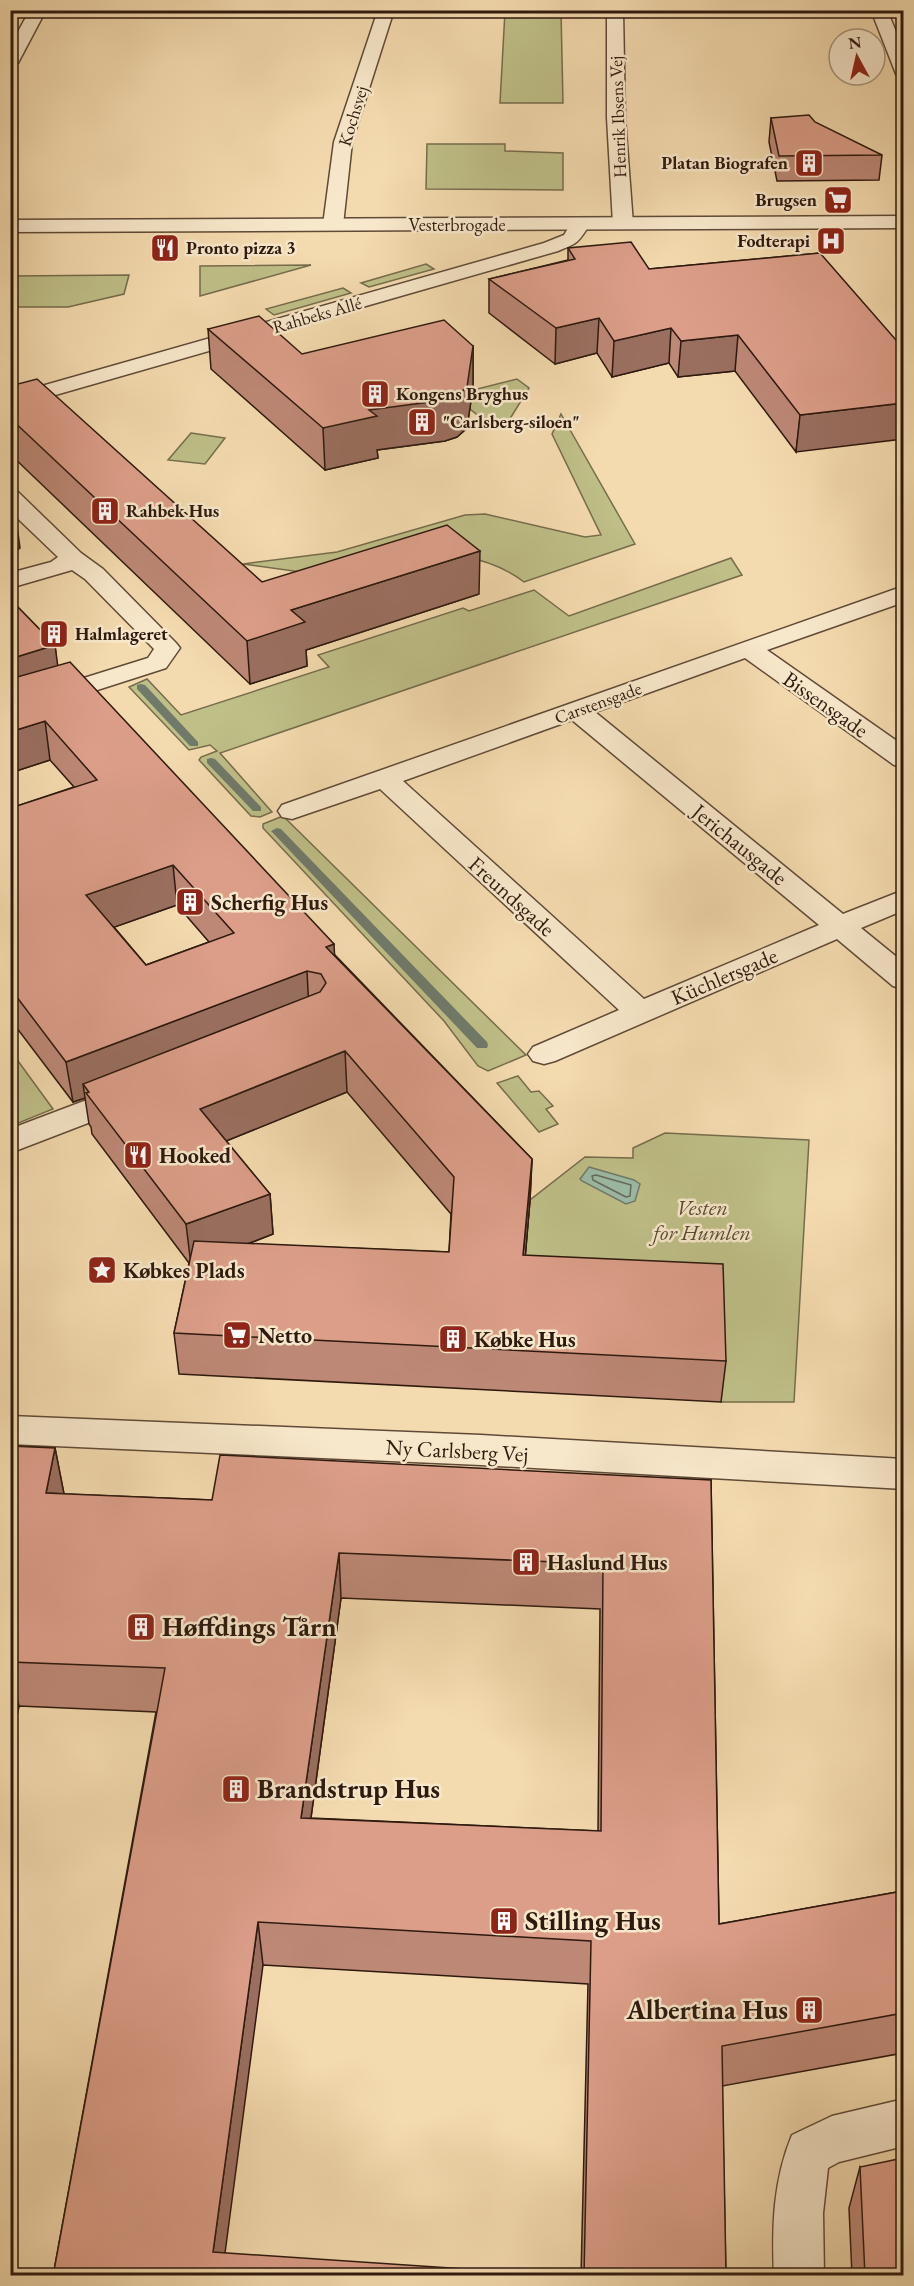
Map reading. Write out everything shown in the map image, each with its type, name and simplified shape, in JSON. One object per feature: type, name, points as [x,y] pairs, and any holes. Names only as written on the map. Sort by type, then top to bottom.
[{"type":"street","points":[[10,63],[38,10]]},
{"type":"street","name":"Kochsvej","points":[[333,225],[343,142],[386,10]]},
{"type":"street","name":"Henrik Ibsens Vej","points":[[615,10],[616,118],[623,224]]},
{"type":"street","points":[[879,10],[903,74]]},
{"type":"street","name":"Vesterbrogade","points":[[10,226],[903,222]]},
{"type":"street","name":"Rahbeks Allé","points":[[10,402],[551,247],[571,239],[580,224]]},
{"type":"street","points":[[10,497],[72,558],[94,574],[167,648],[156,663],[10,710]]},
{"type":"street","points":[[10,581],[60,567],[72,558]]},
{"type":"street","name":"Carstensgade","points":[[292,811],[903,593]]},
{"type":"street","name":"Bissensgade","points":[[748,649],[903,759]]},
{"type":"street","name":"Jerichausgade","points":[[576,710],[903,979]]},
{"type":"street","name":"Freundsgade","points":[[385,779],[640,1012]]},
{"type":"street","name":"Küchlersgade","points":[[544,1054],[903,898]]},
{"type":"street","points":[[10,1142],[161,1082]]},
{"type":"street","name":"Ny Carlsberg Vej","points":[[10,1430],[481,1450],[903,1474]]},
{"type":"street","points":[[799,2276],[799,2201],[802,2172],[809,2152],[832,2140],[903,2122]]},
{"type":"green space","points":[[505,11],[561,11],[563,103],[500,103]]},
{"type":"green space","points":[[427,144],[505,144],[505,151],[563,153],[563,190],[426,189]]},
{"type":"green space","points":[[426,264],[434,269],[369,287],[361,283]]},
{"type":"green space","points":[[311,265],[200,296],[200,266]]},
{"type":"green space","points":[[129,275],[124,294],[68,307],[11,307],[11,276]]},
{"type":"green space","points":[[343,288],[351,293],[274,315],[266,309]]},
{"type":"green space","points":[[517,379],[529,388],[508,422],[492,427],[453,395]]},
{"type":"green space","points":[[561,414],[635,544],[524,582],[496,566],[466,557],[337,577],[243,564],[337,552],[465,515],[485,514],[585,537],[601,535],[552,434]]},
{"type":"green space","points":[[191,433],[225,438],[205,464],[168,460]]},
{"type":"green space","points":[[731,558],[742,575],[220,753],[272,812],[260,817],[251,816],[199,760],[217,751],[210,745],[189,750],[129,687],[147,679],[181,715],[329,667],[318,655],[463,608],[469,611],[534,590],[569,616]]},
{"type":"green space","points":[[283,816],[526,1055],[488,1071],[478,1066],[444,1021],[263,828],[263,824]]},
{"type":"green space","points":[[10,1050],[53,1109],[11,1126],[11,1084],[15,1082],[11,1076]]},
{"type":"green space","points":[[518,1076],[531,1092],[539,1091],[553,1106],[546,1109],[558,1124],[539,1132],[497,1083]]},
{"type":"green space","name":"Vesten for Humlen","points":[[665,1133],[809,1140],[794,1402],[721,1402],[718,1305],[522,1296],[530,1200],[585,1157],[633,1158],[633,1148]]},
{"type":"water","points":[[589,1167],[634,1180],[640,1184],[635,1201],[626,1204],[582,1181],[580,1179]]},
{"type":"building","points":[[809,115],[815,122],[882,155],[779,156],[771,118]]},
{"type":"building","points":[[631,242],[649,269],[820,253],[903,348],[903,403],[800,415],[738,335],[681,341],[671,328],[614,341],[599,318],[556,328],[489,279],[575,259],[568,248]]},
{"type":"building","points":[[259,316],[302,354],[444,320],[473,346],[467,387],[457,395],[445,400],[369,410],[377,416],[323,428],[208,329]]},
{"type":"building","points":[[37,379],[262,582],[447,525],[480,551],[291,610],[305,622],[247,641],[10,418],[10,386]]},
{"type":"building","points":[[10,599],[55,645],[10,659]]},
{"type":"building","points":[[70,662],[334,944],[326,947],[532,1159],[523,1255],[723,1264],[726,1361],[174,1333],[194,1241],[449,1252],[454,1177],[345,1051],[200,1109],[270,1194],[186,1224],[86,1093],[89,1092],[83,1084],[320,992],[326,983],[321,974],[307,971],[66,1062],[10,988],[10,804],[14,807],[97,780],[45,721],[10,732],[10,679]],"holes":[[[173,865],[234,933],[146,965],[86,895]]]},
{"type":"building","points":[[10,1446],[55,1448],[46,1493],[212,1500],[220,1455],[711,1480],[719,1924],[903,1891],[903,2013],[722,2046],[726,2276],[584,2276],[591,1941],[258,1922],[213,2252],[571,2276],[53,2276],[165,1668],[10,1662]],"holes":[[[339,1553],[603,1564],[601,1831],[301,1818]]]},
{"type":"building","points":[[903,2158],[903,2276],[865,2276],[860,2167]]},
{"type":"waterway","points":[[141,687],[194,744]]},
{"type":"waterway","points":[[211,761],[257,809]]},
{"type":"waterway","points":[[277,831],[482,1045]]},
{"type":"place","name":"Platan Biografen","points":[[809,163]]},
{"type":"place","name":"Brugsen","points":[[838,200]]},
{"type":"place","name":"Fodterapi","points":[[831,241]]},
{"type":"place","name":"Pronto pizza 3","points":[[165,248]]},
{"type":"place","name":"Kongens Bryghus","points":[[375,394]]},
{"type":"place","name":"\"Carlsberg-siloen\"","points":[[422,422]]},
{"type":"place","name":"Rahbek Hus","points":[[105,511]]},
{"type":"place","name":"Halmlageret","points":[[54,634]]},
{"type":"place","name":"Scherfig Hus","points":[[190,902]]},
{"type":"place","name":"Hooked","points":[[138,1155]]},
{"type":"place","name":"Købkes Plads","points":[[102,1270]]},
{"type":"place","name":"Netto","points":[[237,1335]]},
{"type":"place","name":"Købke Hus","points":[[453,1339]]},
{"type":"place","name":"Haslund Hus","points":[[526,1562]]},
{"type":"place","name":"Høffdings Tårn","points":[[141,1627]]},
{"type":"place","name":"Brandstrup Hus","points":[[236,1789]]},
{"type":"place","name":"Stilling Hus","points":[[504,1921]]},
{"type":"place","name":"Albertina Hus","points":[[809,2010]]}]
